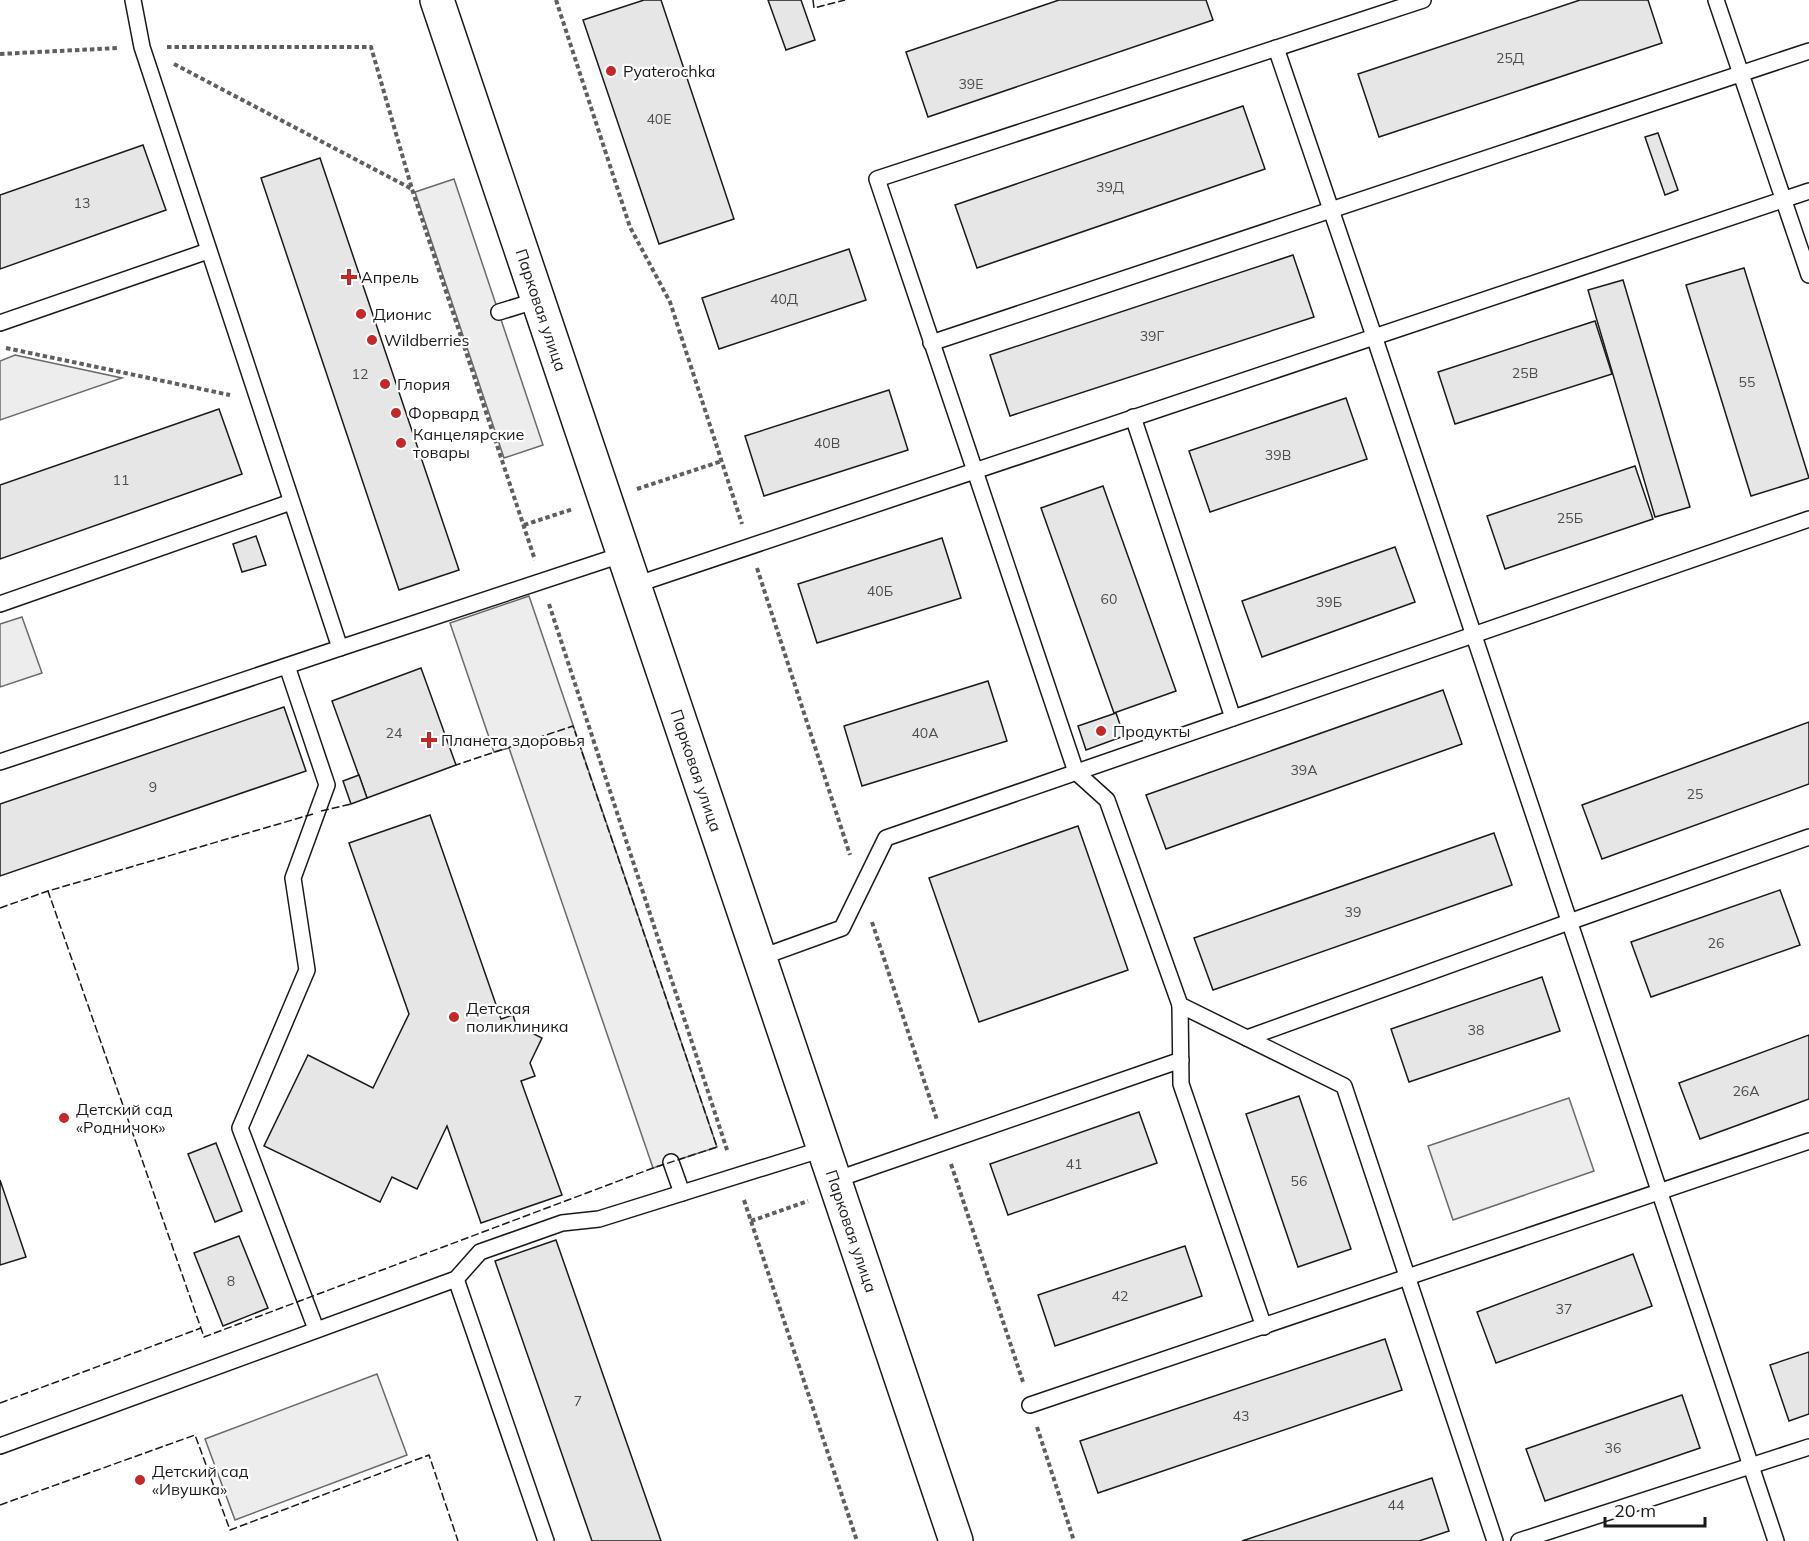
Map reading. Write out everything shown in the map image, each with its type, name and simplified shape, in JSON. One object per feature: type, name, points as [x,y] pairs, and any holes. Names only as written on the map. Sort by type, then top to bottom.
[{"type":"main road","name":"Парковая улица","points":[[437,0],[956,1541]]},
{"type":"lane","points":[[133,0],[142,47],[340,648]]},
{"type":"lane","points":[[1264,1327],[1181,1084],[1180,1005],[1107,800],[1076,772],[877,179],[1423,0]]},
{"type":"lane","points":[[1716,0],[1809,275]]},
{"type":"lane","points":[[1276,48],[1776,1541]]},
{"type":"lane","points":[[931,343],[1809,51]]},
{"type":"lane","points":[[635,585],[1809,191]]},
{"type":"lane","points":[[0,323],[208,251]]},
{"type":"lane","points":[[499,312],[538,300]]},
{"type":"lane","points":[[1133,417],[1233,718]]},
{"type":"lane","points":[[0,604],[291,502]]},
{"type":"lane","points":[[759,958],[842,928],[886,838],[1809,519]]},
{"type":"lane","points":[[0,762],[340,648],[486,605],[542,581],[624,554]]},
{"type":"lane","points":[[286,666],[327,785],[292,878],[307,970],[240,1128],[316,1329]]},
{"type":"lane","points":[[1247,1038],[1809,837]]},
{"type":"lane","points":[[1180,1005],[1344,1086],[1495,1541]]},
{"type":"lane","points":[[835,1180],[1181,1060]]},
{"type":"lane","points":[[1030,1405],[1809,1141]]},
{"type":"lane","points":[[0,1446],[456,1279],[480,1252],[562,1223],[599,1219],[823,1149]]},
{"type":"lane","points":[[671,1162],[682,1193]]},
{"type":"lane","points":[[456,1279],[546,1541]]},
{"type":"lane","points":[[1519,1541],[1809,1448]]},
{"type":"path","points":[[556,0],[630,227],[670,302],[1074,1541]]},
{"type":"path","points":[[142,47],[412,189]]},
{"type":"path","points":[[0,54],[142,47],[371,47],[412,189],[857,1541]]},
{"type":"path","points":[[0,347],[258,400]]},
{"type":"shaded area","points":[[454,179],[543,445],[504,458],[415,192]]},
{"type":"shaded area","points":[[15,355],[122,378],[0,420],[0,361]]},
{"type":"shaded area","points":[[529,596],[717,1147],[653,1168],[509,748],[494,752],[450,623]]},
{"type":"shaded area","points":[[22,617],[42,673],[0,687],[0,624]]},
{"type":"shaded area","points":[[1569,1098],[1594,1171],[1453,1220],[1428,1146]]},
{"type":"shaded area","points":[[377,1374],[407,1455],[235,1520],[205,1439]]},
{"type":"building","points":[[644,0],[661,0],[734,219],[659,244],[583,20]]},
{"type":"building","points":[[768,0],[801,0],[815,40],[786,50]]},
{"type":"building","points":[[1059,0],[1206,0],[1213,20],[928,117],[906,52]]},
{"type":"building","points":[[1580,0],[1648,0],[1662,43],[1379,137],[1358,74]]},
{"type":"building","points":[[1243,106],[1265,169],[977,268],[955,205]]},
{"type":"building","points":[[1658,133],[1678,190],[1665,195],[1645,137]]},
{"type":"building","points":[[143,145],[166,210],[0,269],[0,195]]},
{"type":"building","points":[[320,158],[459,570],[399,590],[261,178]]},
{"type":"building","points":[[849,249],[866,300],[719,349],[702,298]]},
{"type":"building","points":[[1293,255],[1314,317],[1010,416],[990,355]]},
{"type":"building","points":[[1744,268],[1809,478],[1751,496],[1686,285]]},
{"type":"building","points":[[1623,280],[1690,507],[1655,517],[1588,290]]},
{"type":"building","points":[[1595,321],[1612,374],[1455,424],[1438,372]]},
{"type":"building","points":[[889,390],[908,450],[764,496],[745,436]]},
{"type":"building","points":[[1346,398],[1367,459],[1210,512],[1189,451]]},
{"type":"building","points":[[219,409],[242,474],[0,559],[0,485]]},
{"type":"building","points":[[1635,466],[1653,519],[1505,569],[1487,516]]},
{"type":"building","points":[[1103,486],[1176,691],[1114,713],[1041,508]]},
{"type":"building","points":[[256,536],[266,565],[242,572],[233,544]]},
{"type":"building","points":[[942,538],[961,598],[817,643],[798,584]]},
{"type":"building","points":[[1395,547],[1415,602],[1262,657],[1242,601]]},
{"type":"building","points":[[421,668],[456,765],[367,798],[332,701]]},
{"type":"building","points":[[988,681],[1007,741],[862,786],[844,726]]},
{"type":"building","points":[[1443,690],[1462,744],[1166,849],[1146,795]]},
{"type":"building","points":[[284,707],[306,771],[0,876],[0,804]]},
{"type":"building","name":"Продукты","points":[[1116,713],[1124,736],[1086,750],[1078,726]]},
{"type":"building","points":[[1809,722],[1809,784],[1602,859],[1582,805]]},
{"type":"building","points":[[359,775],[367,798],[351,804],[343,781]]},
{"type":"building","name":"Детская поликлиника","points":[[430,815],[501,1019],[513,1015],[516,1025],[542,1038],[530,1063],[535,1076],[521,1081],[562,1195],[481,1223],[447,1126],[417,1189],[392,1177],[380,1202],[264,1146],[308,1055],[373,1088],[409,1014],[349,843]]},
{"type":"building","points":[[1078,826],[1128,970],[979,1022],[929,878]]},
{"type":"building","points":[[1494,833],[1512,885],[1213,990],[1194,938]]},
{"type":"building","points":[[1780,890],[1800,945],[1651,997],[1631,942]]},
{"type":"building","points":[[1542,977],[1560,1031],[1409,1082],[1391,1029]]},
{"type":"building","points":[[1809,1035],[1809,1099],[1700,1139],[1679,1083]]},
{"type":"building","points":[[1299,1096],[1351,1249],[1298,1267],[1246,1114]]},
{"type":"building","points":[[1139,1112],[1157,1163],[1008,1215],[990,1164]]},
{"type":"building","points":[[216,1143],[242,1211],[215,1222],[188,1154]]},
{"type":"building","points":[[0,1180],[26,1257],[0,1265]]},
{"type":"building","points":[[239,1236],[268,1308],[223,1326],[194,1253]]},
{"type":"building","points":[[556,1240],[661,1541],[592,1541],[495,1261]]},
{"type":"building","points":[[1185,1246],[1202,1296],[1055,1346],[1038,1295]]},
{"type":"building","points":[[1633,1254],[1652,1306],[1496,1363],[1477,1312]]},
{"type":"building","points":[[1385,1339],[1402,1390],[1098,1493],[1080,1441]]},
{"type":"building","points":[[1809,1352],[1809,1414],[1789,1421],[1770,1365]]},
{"type":"building","points":[[1682,1395],[1700,1448],[1545,1501],[1526,1449]]},
{"type":"building","points":[[1432,1478],[1449,1531],[1419,1541],[1242,1541]]},
{"type":"fence","points":[[813,0],[814,8],[845,0]]},
{"type":"fence","points":[[313,814],[48,891],[204,1337],[653,1168],[717,1147],[573,726],[456,765]]},
{"type":"fence","points":[[321,811],[351,804]]},
{"type":"fence","points":[[0,908],[48,891]]},
{"type":"fence","points":[[0,1403],[201,1328]]},
{"type":"fence","points":[[0,1505],[195,1435],[230,1530],[429,1455],[458,1541]]},
{"type":"place","name":"Pyaterochka","points":[[611,71]]},
{"type":"place","name":"Апрель","points":[[349,277]]},
{"type":"place","name":"Дионис","points":[[361,314]]},
{"type":"place","name":"Wildberries","points":[[372,340]]},
{"type":"place","name":"Глория","points":[[385,384]]},
{"type":"place","name":"Форвард","points":[[396,413]]},
{"type":"place","name":"Канцелярские товары","points":[[401,443]]},
{"type":"place","name":"Продукты","points":[[1101,731]]},
{"type":"place","name":"Планета здоровья","points":[[429,740]]},
{"type":"place","name":"Детская поликлиника","points":[[454,1017]]},
{"type":"place","name":"Детский сад «Родничок»","points":[[64,1118]]},
{"type":"place","name":"Детский сад «Ивушка»","points":[[140,1480]]}]
